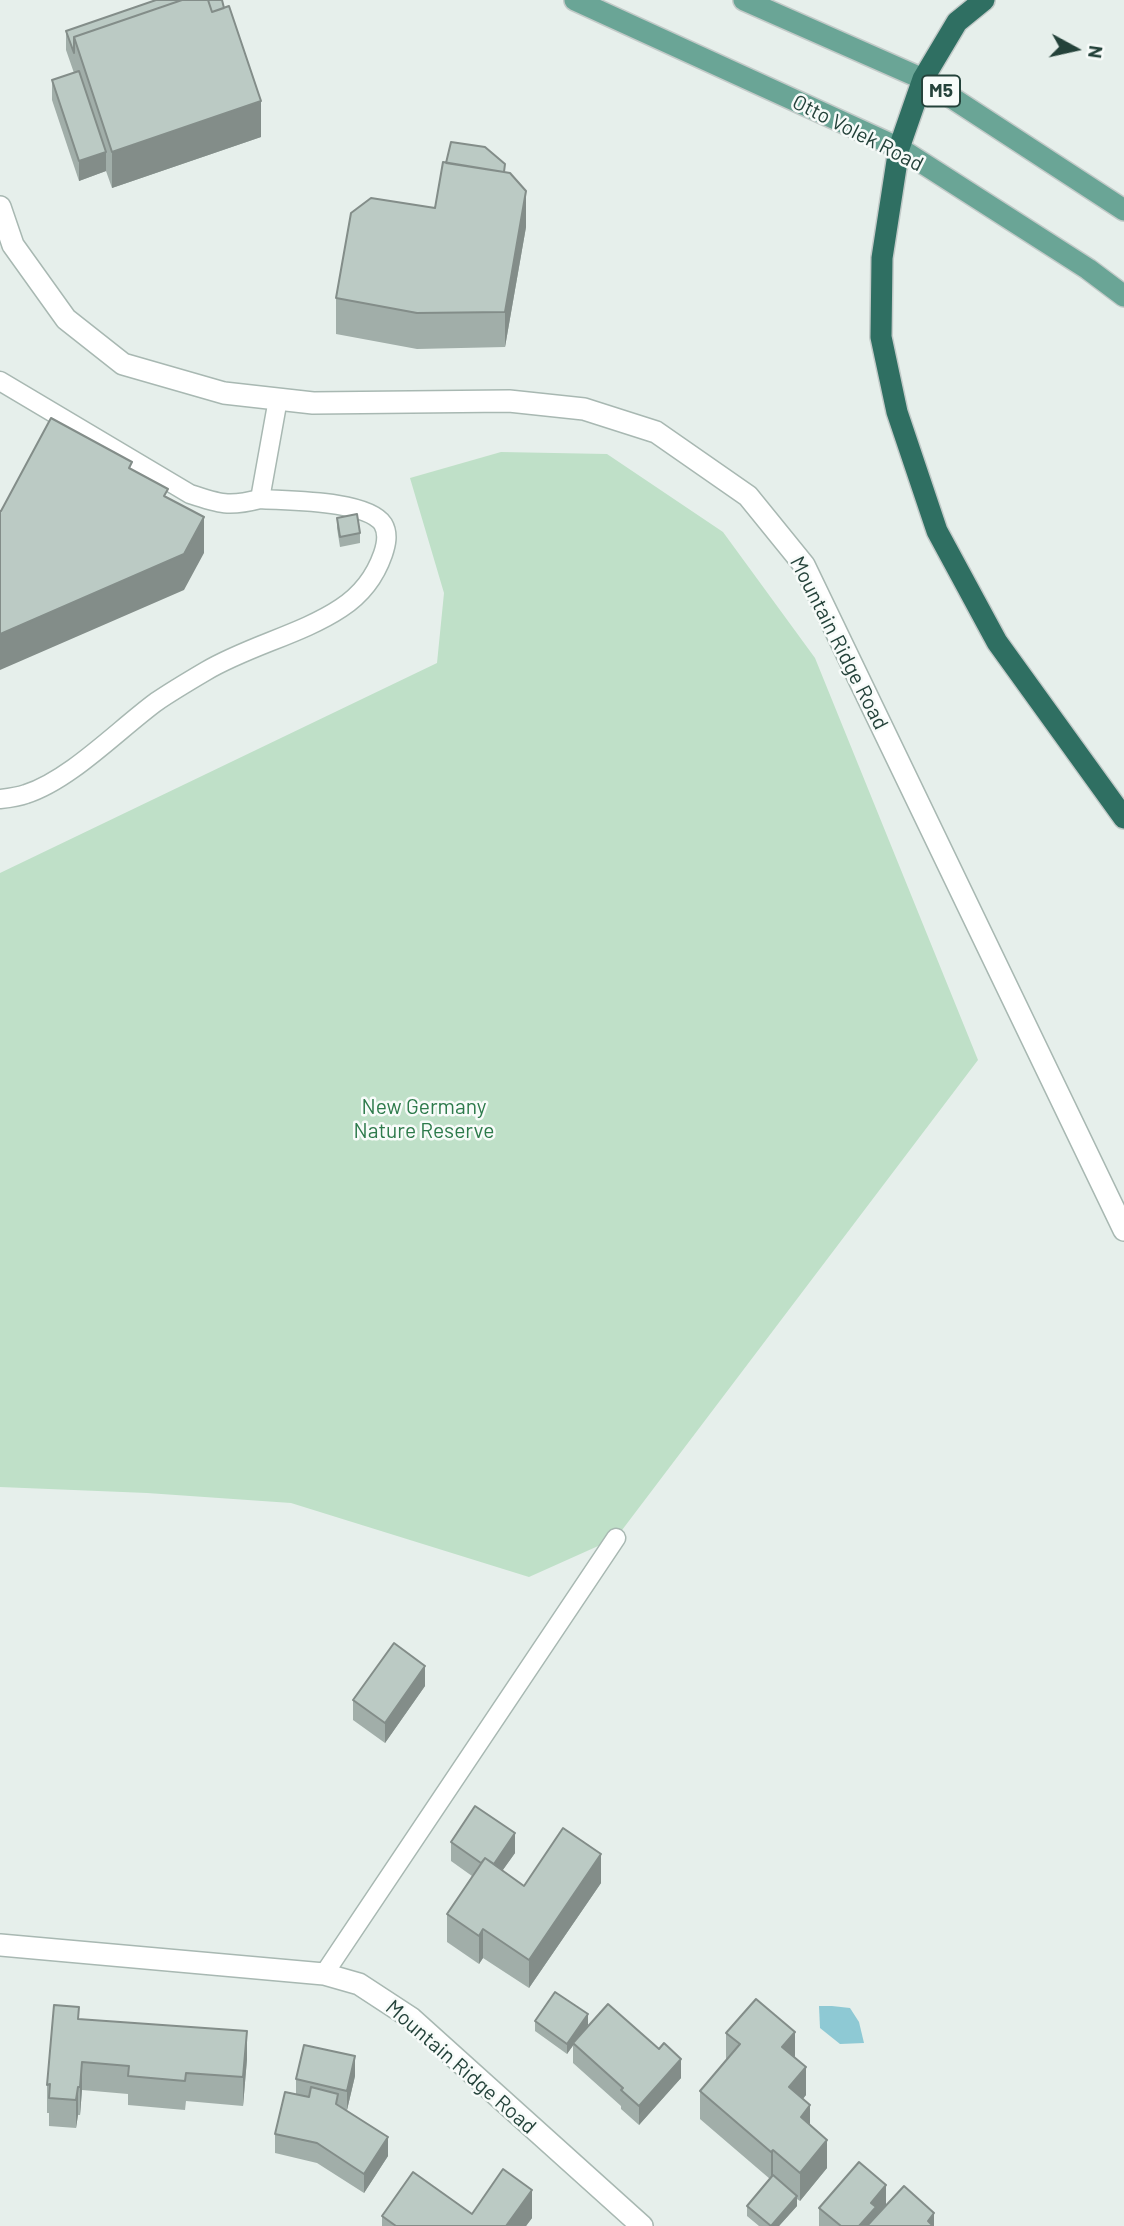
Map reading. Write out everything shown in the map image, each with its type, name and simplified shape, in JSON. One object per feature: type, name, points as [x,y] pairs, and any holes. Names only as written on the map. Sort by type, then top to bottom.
[{"type":"highway","points":[[984,0],[957,22],[923,79],[899,148],[882,258],[881,337],[897,412],[937,531],[997,642],[1124,818]]},
{"type":"main road","name":"Otto Volek Road","points":[[575,0],[899,148],[1087,269],[1124,296]]},
{"type":"main road","name":"M5","points":[[744,0],[923,79],[1124,210]]},
{"type":"street","name":"Mountain Ridge Road","points":[[0,207],[12,245],[65,319],[123,364],[224,393],[313,403],[509,401],[584,409],[656,432],[748,496],[804,565],[1124,1230]]},
{"type":"street","name":"Mountain Ridge Road","points":[[0,1945],[324,1974],[359,1984],[411,2018],[642,2226]]},
{"type":"lane","points":[[0,381],[190,494],[218,503],[236,505],[260,499],[346,506],[370,513],[383,524],[387,542],[380,563],[362,592],[341,609],[209,669],[158,701],[62,777],[27,794],[0,799]]},
{"type":"lane","points":[[260,499],[278,399]]},
{"type":"lane","points":[[324,1974],[616,1538]]},
{"type":"green space","name":"New Germany Nature Reserve","points":[[501,452],[607,454],[723,532],[815,658],[978,1060],[616,1538],[529,1577],[291,1503],[0,1487],[0,873],[437,663],[444,593],[410,478]]},
{"type":"water","points":[[819,2006],[850,2008],[859,2022],[864,2043],[840,2044],[820,2028]]},
{"type":"building","points":[[156,0],[182,0],[74,37],[74,53],[66,31]]},
{"type":"building","points":[[182,0],[208,0],[212,12],[229,6],[261,101],[112,152],[74,37]]},
{"type":"building","points":[[208,0],[222,0],[224,8],[212,12]]},
{"type":"building","points":[[79,71],[106,152],[79,161],[52,80]]},
{"type":"building","points":[[451,142],[485,147],[505,164],[504,172],[446,163]]},
{"type":"building","points":[[443,162],[510,173],[526,191],[505,312],[417,313],[336,298],[351,213],[371,198],[435,208]]},
{"type":"building","points":[[51,418],[132,462],[129,468],[168,489],[164,496],[204,517],[184,554],[0,634],[0,511]]},
{"type":"building","points":[[357,514],[360,533],[340,537],[337,518]]},
{"type":"building","points":[[394,1643],[425,1666],[385,1723],[353,1700]]},
{"type":"building","points":[[475,1806],[515,1833],[494,1864],[485,1858],[481,1863],[451,1842]]},
{"type":"building","points":[[563,1828],[601,1854],[529,1960],[483,1929],[479,1936],[447,1914],[485,1858],[524,1886]]},
{"type":"building","points":[[555,1992],[588,2014],[567,2044],[535,2021]]},
{"type":"building","points":[[756,1999],[795,2032],[782,2047],[806,2067],[789,2087],[810,2105],[801,2117],[827,2140],[800,2173],[773,2150],[771,2152],[700,2091],[740,2044],[726,2033]]},
{"type":"building","points":[[608,2004],[659,2049],[664,2043],[681,2059],[639,2106],[573,2043]]},
{"type":"building","points":[[54,2005],[79,2007],[78,2019],[247,2031],[243,2077],[186,2073],[185,2081],[128,2076],[129,2066],[82,2062],[76,2100],[49,2098],[50,2084],[47,2085]]},
{"type":"building","points":[[304,2045],[355,2056],[347,2091],[296,2079]]},
{"type":"building","points":[[311,2087],[338,2094],[336,2104],[388,2137],[364,2174],[317,2143],[275,2134],[285,2092],[309,2097]]},
{"type":"building","points":[[859,2162],[886,2185],[871,2203],[876,2207],[859,2226],[841,2226],[819,2208]]},
{"type":"building","points":[[503,2169],[532,2190],[506,2226],[396,2226],[382,2216],[413,2172],[472,2214]]},
{"type":"building","points":[[773,2175],[797,2196],[771,2226],[747,2206]]},
{"type":"building","points":[[904,2186],[934,2213],[928,2221],[933,2226],[867,2226]]}]
